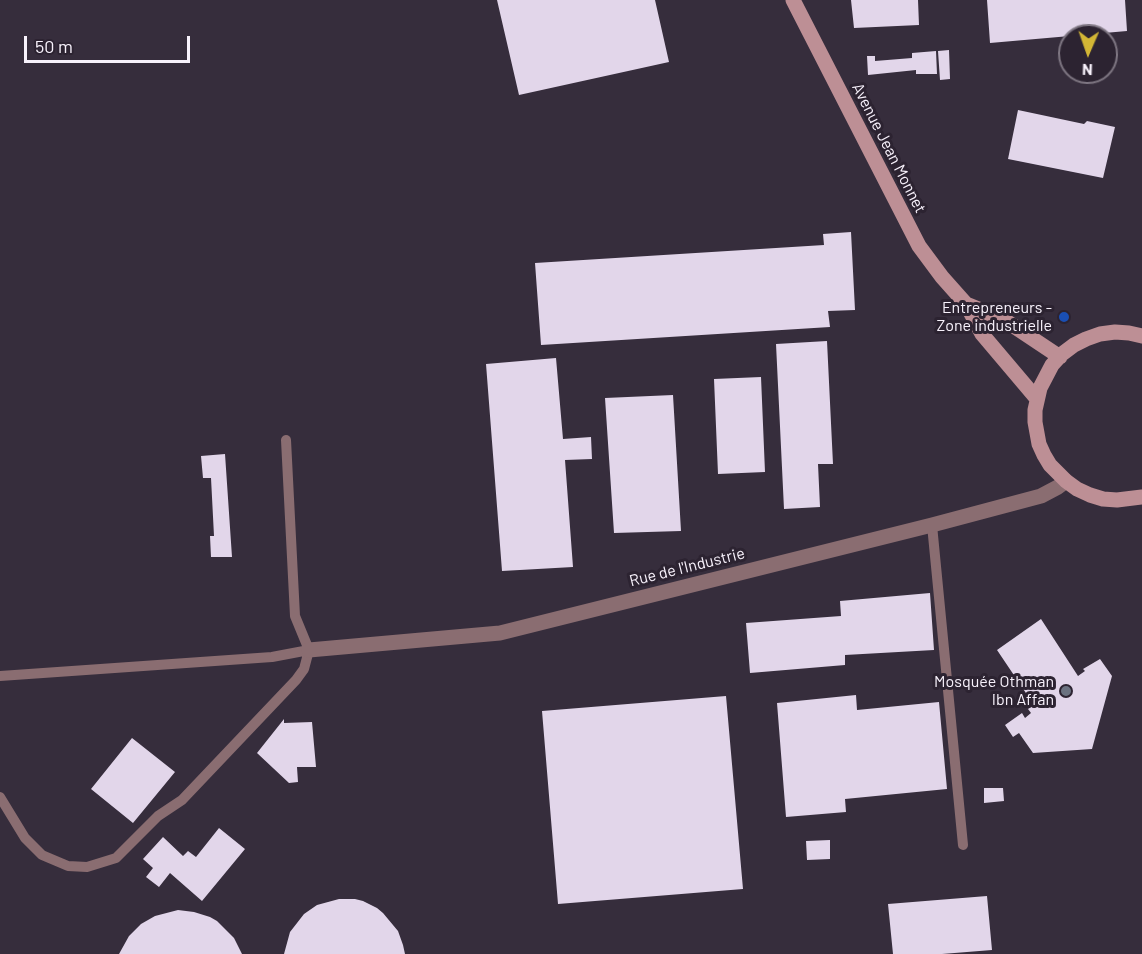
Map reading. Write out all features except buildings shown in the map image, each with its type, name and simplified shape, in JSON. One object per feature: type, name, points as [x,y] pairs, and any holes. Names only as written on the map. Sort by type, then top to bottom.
[{"type":"street","name":"Avenue Jean Monnet","points":[[793,0],[919,246],[942,278],[966,304],[982,334],[1037,399]]},
{"type":"street","name":"Avenue Jean Monnet","points":[[966,304],[1003,319],[1060,357]]},
{"type":"street","points":[[1141,332],[1100,334],[1074,345],[1052,365],[1044,377],[1037,399],[1035,422],[1039,444],[1050,465],[1077,489],[1103,499],[1142,497]]},
{"type":"street","name":"Rue de l'Industrie","points":[[309,650],[500,633],[1041,496],[1066,481]]},
{"type":"lane","points":[[0,797],[25,838],[42,855],[68,866],[87,867],[116,858],[158,816],[182,800],[296,680],[304,669],[309,650],[295,616],[286,440]]},
{"type":"lane","points":[[932,525],[963,845]]},
{"type":"lane","points":[[0,676],[272,657],[309,650]]},
{"type":"place","name":"Entrepreneurs - Zone industrielle","points":[[1064,317]]},
{"type":"place","name":"Mosquée Othman Ibn Affan","points":[[1066,691]]}]
